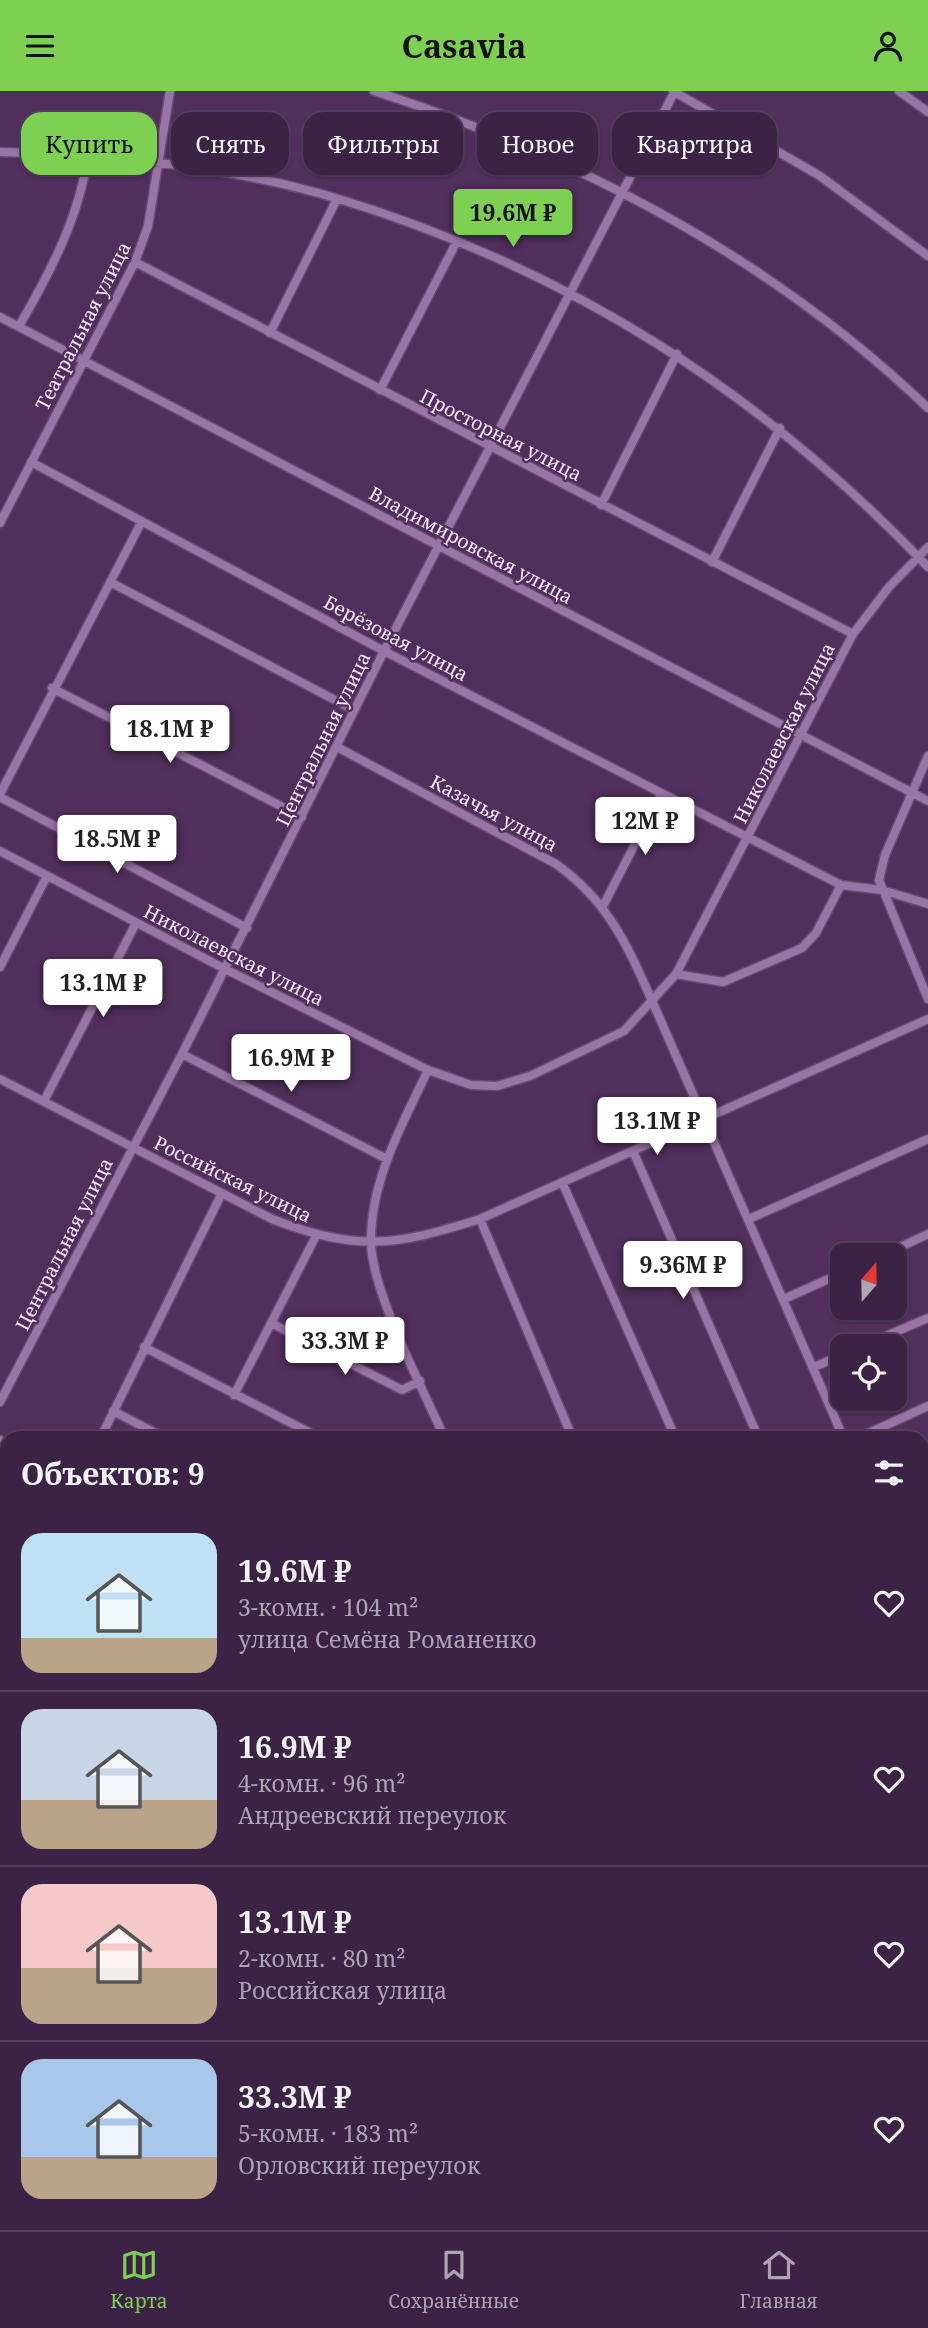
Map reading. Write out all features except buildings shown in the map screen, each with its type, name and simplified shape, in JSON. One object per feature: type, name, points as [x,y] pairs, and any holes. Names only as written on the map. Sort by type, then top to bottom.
[{"type":"street","name":"Театральная улица","points":[[0,523],[135,262],[148,226],[170,91]]},
{"type":"street","points":[[374,91],[495,132],[623,191],[698,234],[804,303],[928,408]]},
{"type":"street","points":[[675,91],[820,176],[928,256]]},
{"type":"street","name":"Центральная улица","points":[[0,1402],[182,1054],[384,651],[675,91]]},
{"type":"street","points":[[899,91],[928,112]]},
{"type":"street","points":[[0,152],[21,152]]},
{"type":"street","points":[[157,164],[242,177],[337,199],[457,241],[571,293],[677,354],[780,428],[850,490],[928,567]]},
{"type":"street","points":[[19,326],[61,247],[79,199],[84,175]]},
{"type":"street","points":[[270,333],[337,199]]},
{"type":"street","points":[[380,390],[457,241]]},
{"type":"street","name":"Просторная улица","points":[[135,262],[853,634]]},
{"type":"street","name":"Владимировская улица","points":[[0,317],[928,801]]},
{"type":"street","points":[[601,505],[677,354]]},
{"type":"street","points":[[712,562],[780,428]]},
{"type":"street","name":"Берёзовая улица","points":[[31,462],[384,651],[841,885]]},
{"type":"street","points":[[142,521],[52,688],[0,795],[247,927]]},
{"type":"street","name":"Николаевская улица","points":[[0,851],[225,969],[428,1070],[471,1085],[497,1086],[513,1082],[592,1049],[624,1031],[653,1003],[676,974],[853,634],[928,547]]},
{"type":"street","points":[[110,582],[354,710]]},
{"type":"street","points":[[52,688],[302,817]]},
{"type":"street","name":"Казачья улица","points":[[337,747],[556,864],[583,883],[603,906],[619,931],[653,1003],[842,1431]]},
{"type":"street","points":[[928,756],[880,872],[882,890],[928,999]]},
{"type":"street","points":[[603,906],[661,794]]},
{"type":"street","points":[[0,967],[47,876]]},
{"type":"street","points":[[676,974],[723,982],[802,948],[816,933],[841,885],[882,890],[928,904]]},
{"type":"street","points":[[44,1101],[136,923]]},
{"type":"street","name":"Российская улица","points":[[0,1079],[272,1219],[316,1236],[370,1243],[422,1237],[480,1219],[928,1019]]},
{"type":"street","points":[[182,1054],[387,1159]]},
{"type":"street","points":[[428,1070],[387,1159],[372,1220],[370,1243],[388,1308],[442,1431]]},
{"type":"street","points":[[749,1219],[928,1139]]},
{"type":"street","points":[[633,1151],[756,1431]]},
{"type":"street","points":[[562,1182],[672,1431]]},
{"type":"street","points":[[104,1431],[222,1193]]},
{"type":"street","points":[[480,1219],[570,1431]]},
{"type":"street","points":[[907,1244],[928,1234]]},
{"type":"street","points":[[234,1395],[316,1236]]},
{"type":"street","points":[[784,1299],[830,1278]]},
{"type":"street","points":[[891,1334],[928,1318]]},
{"type":"street","points":[[271,1323],[402,1390],[420,1381]]},
{"type":"street","points":[[144,1347],[306,1431]]},
{"type":"street","points":[[814,1367],[830,1360]]},
{"type":"street","points":[[873,1431],[928,1406]]},
{"type":"street","points":[[113,1412],[151,1431]]}]
